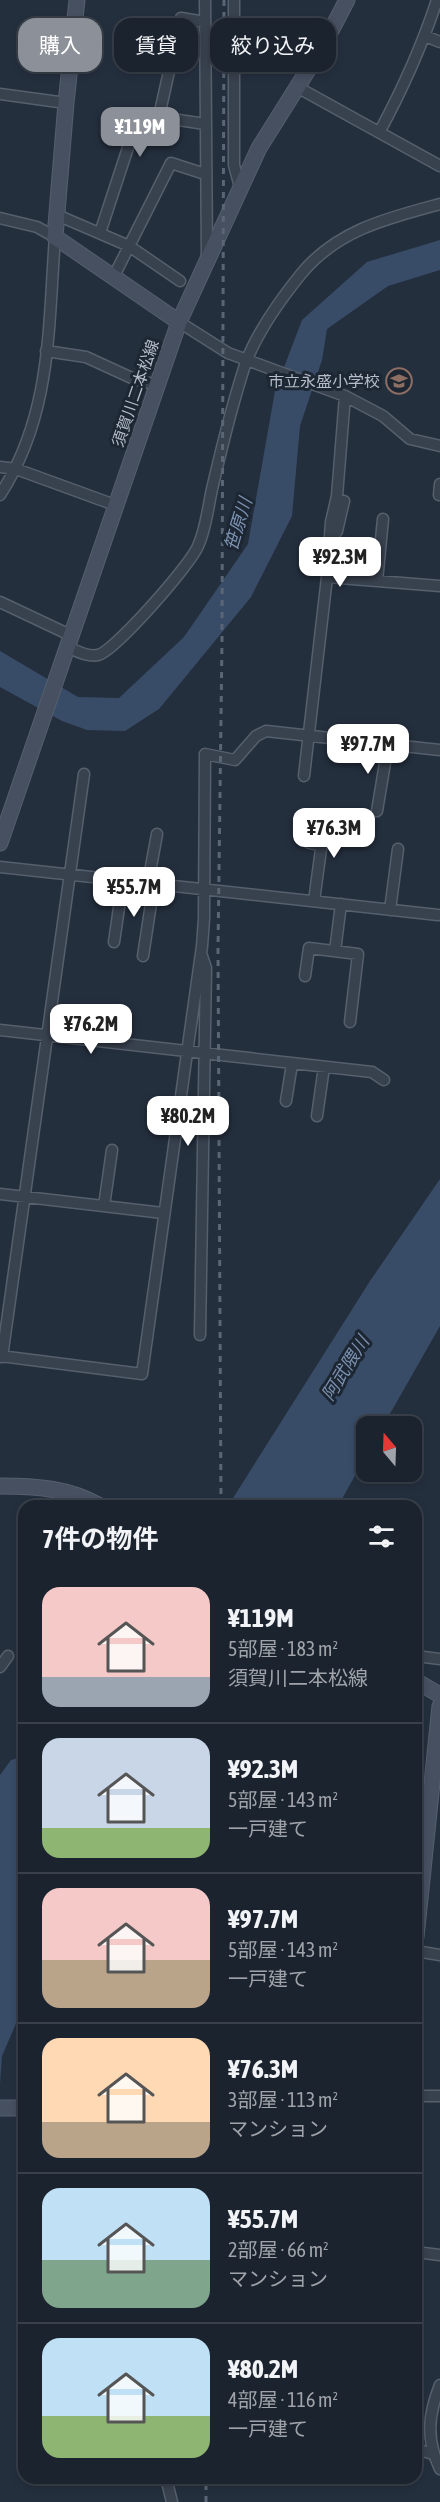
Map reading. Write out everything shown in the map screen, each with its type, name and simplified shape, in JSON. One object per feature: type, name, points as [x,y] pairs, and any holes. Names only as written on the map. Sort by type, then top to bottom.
[{"type":"main road","points":[[77,0],[55,237],[179,322]]},
{"type":"main road","name":"須賀川二本松線","points":[[0,843],[179,322],[259,148],[347,0]]},
{"type":"main road","points":[[0,1486],[49,1488],[90,1500]]},
{"type":"main road","points":[[422,1684],[440,1695]]},
{"type":"main road","points":[[422,1889],[436,1778],[440,1706]]},
{"type":"main road","points":[[0,2108],[18,2108]]},
{"type":"street","points":[[205,0],[207,260]]},
{"type":"street","points":[[234,0],[234,165],[240,188]]},
{"type":"street","points":[[380,131],[404,86],[437,0]]},
{"type":"street","points":[[159,116],[181,18],[205,22]]},
{"type":"street","points":[[425,36],[440,42]]},
{"type":"street","points":[[297,87],[440,166]]},
{"type":"street","points":[[0,94],[66,103]]},
{"type":"street","points":[[100,233],[139,114],[205,124]]},
{"type":"street","points":[[114,276],[171,163],[205,174]]},
{"type":"street","points":[[0,602],[83,654],[98,655],[111,649],[130,630],[198,547],[229,415],[250,362],[254,345],[284,297],[303,272],[325,251],[354,231],[371,223],[440,204]]},
{"type":"street","points":[[57,215],[129,246],[180,281]]},
{"type":"street","points":[[0,218],[37,227],[55,237],[41,395],[28,442],[16,469],[0,495]]},
{"type":"street","points":[[179,322],[228,353],[342,396],[383,416],[410,439],[440,446]]},
{"type":"street","points":[[46,351],[86,357],[134,379],[157,385]]},
{"type":"street","points":[[304,776],[327,577],[329,539],[337,496],[342,396]]},
{"type":"street","points":[[0,467],[16,469],[115,505]]},
{"type":"street","points":[[329,539],[337,531],[344,501]]},
{"type":"street","points":[[377,581],[383,519]]},
{"type":"street","points":[[327,577],[440,586]]},
{"type":"street","points":[[84,774],[1,1356],[142,1374],[201,953],[205,889],[205,754],[236,760],[256,736],[266,731],[440,750]]},
{"type":"street","points":[[377,811],[388,745]]},
{"type":"street","points":[[143,956],[157,834]]},
{"type":"street","points":[[309,843],[319,845],[321,849],[314,901]]},
{"type":"street","points":[[390,910],[398,849]]},
{"type":"street","points":[[0,867],[438,915]]},
{"type":"street","points":[[114,942],[123,880]]},
{"type":"street","points":[[335,951],[341,904]]},
{"type":"street","points":[[306,976],[309,948],[358,954],[350,1022]]},
{"type":"street","points":[[200,1335],[206,968],[201,953]]},
{"type":"street","points":[[0,1030],[372,1072],[384,1080]]},
{"type":"street","points":[[286,1101],[292,1064]]},
{"type":"street","points":[[317,1116],[324,1067]]},
{"type":"street","points":[[104,1206],[112,1150]]},
{"type":"street","points":[[0,1194],[163,1213]]},
{"type":"street","points":[[0,1667],[8,1656]]},
{"type":"street","points":[[422,1657],[440,1659]]},
{"type":"street","points":[[422,1952],[440,1955]]},
{"type":"street","points":[[422,2096],[440,2096]]},
{"type":"street","points":[[422,2253],[440,2255]]},
{"type":"street","points":[[440,2385],[430,2414],[432,2454],[440,2469]]},
{"type":"street","points":[[422,2451],[432,2454]]},
{"type":"street","points":[[168,2484],[172,2502]]},
{"type":"water","points":[[440,240],[440,270],[388,286],[327,329],[322,360],[300,426],[292,516],[251,597],[159,709],[125,731],[87,730],[62,721],[0,687],[0,651],[78,697],[119,698],[184,637],[248,544],[275,391],[302,320],[367,262]]},
{"type":"water","name":"阿武隈川","points":[[440,1179],[440,1326],[389,1416],[356,1416],[356,1474],[341,1500],[232,1500],[370,1281]]},
{"type":"water","points":[[18,1758],[18,2019],[2,2056],[0,2084],[0,1775],[11,1760]]},
{"type":"railway","points":[[221,1500],[218,949],[222,640],[224,0]]},
{"type":"railway","points":[[206,2484],[206,2502]]},
{"type":"place","name":"市立永盛小学校","points":[[399,381]]},
{"type":"water label","name":"笹原川","points":[[238,524]]}]
